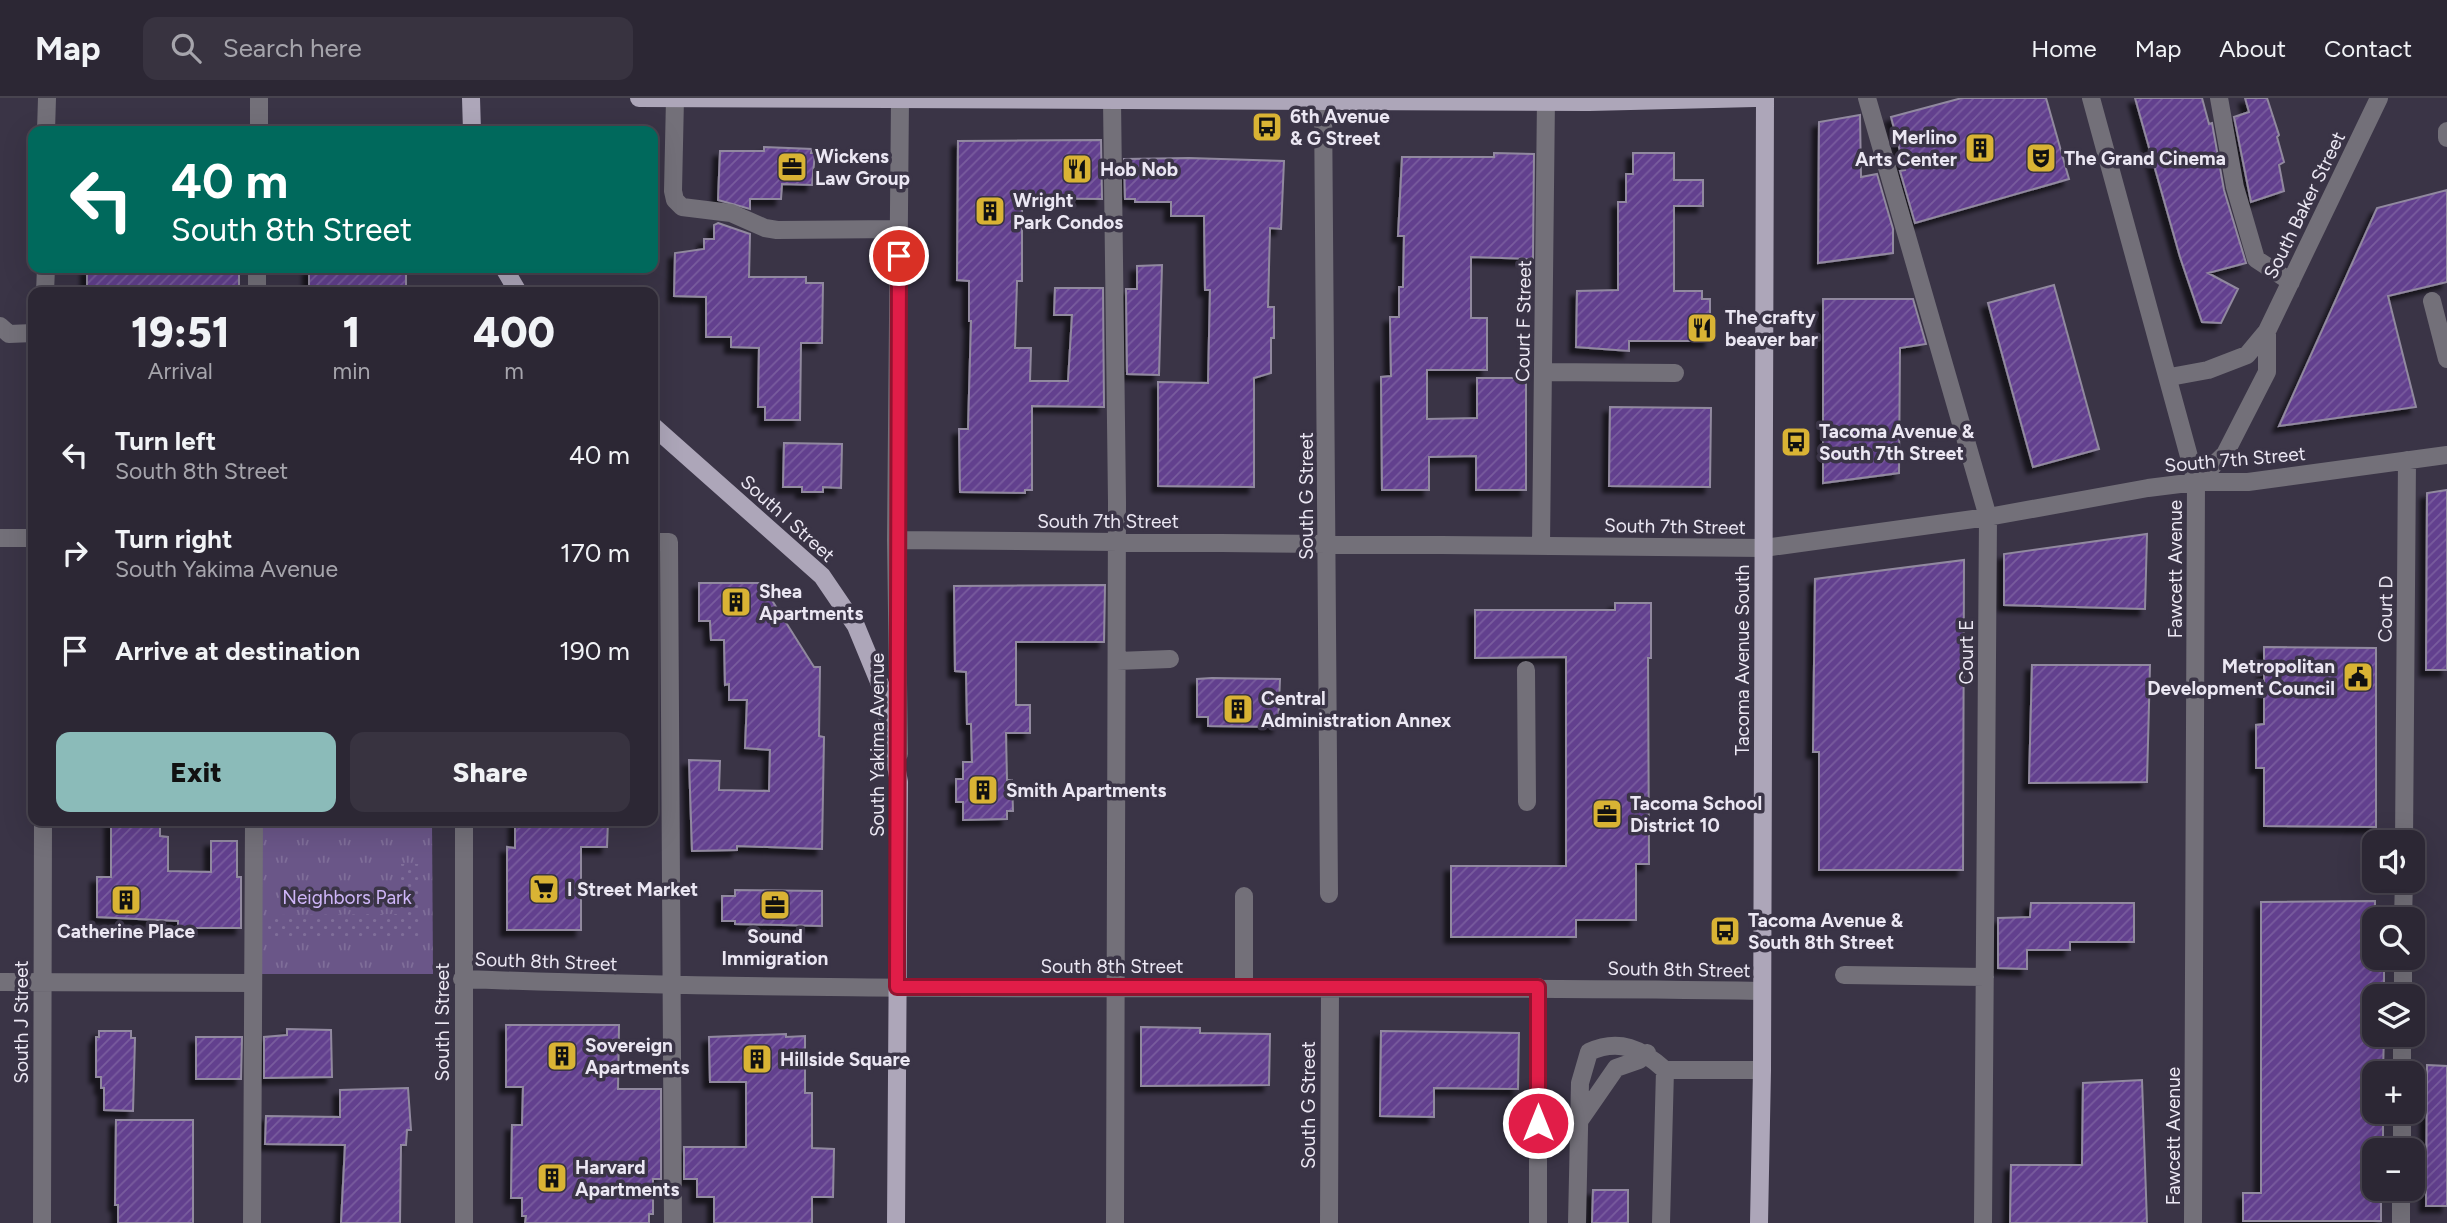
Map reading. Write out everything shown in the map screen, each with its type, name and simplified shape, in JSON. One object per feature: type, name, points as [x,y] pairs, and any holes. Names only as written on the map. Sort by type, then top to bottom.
[{"type":"main road","points":[[471,98],[472,126]]},
{"type":"main road","points":[[639,98],[1704,102],[1755,98]]},
{"type":"main road","name":"Tacoma Avenue South","points":[[1759,1223],[1762,1070],[1765,98]]},
{"type":"main road","name":"South I Street","points":[[658,430],[797,551],[840,600],[871,656],[883,689],[899,782]]},
{"type":"main road","name":"South Yakima Avenue","points":[[896,1223],[899,782]]},
{"type":"street","points":[[46,126],[47,98]]},
{"type":"street","points":[[258,98],[258,126]]},
{"type":"street","points":[[675,98],[673,191],[675,200],[682,207],[732,213],[765,228],[777,230],[899,229]]},
{"type":"street","name":"Court E","points":[[1867,98],[1988,517],[1983,1223]]},
{"type":"street","name":"Fawcett Avenue","points":[[2091,98],[2196,482],[2193,1223]]},
{"type":"street","points":[[2219,98],[2235,187],[2256,259],[2291,282]]},
{"type":"street","name":"South Baker Street","points":[[2169,377],[2208,370],[2247,355],[2267,331],[2379,98]]},
{"type":"street","name":"South Yakima Avenue","points":[[899,782],[896,540],[900,99]]},
{"type":"street","name":"South G Street","points":[[1323,99],[1329,894]]},
{"type":"street","points":[[1112,100],[1117,542],[1115,1223]]},
{"type":"street","name":"Court F Street","points":[[1541,545],[1546,100]]},
{"type":"street","points":[[2447,131],[2447,138]]},
{"type":"street","points":[[2432,301],[2447,359]]},
{"type":"street","name":"South Baker Street","points":[[2196,482],[2225,454],[2267,372],[2267,331]]},
{"type":"street","points":[[3,334],[28,333]]},
{"type":"street","points":[[1543,372],[1675,373]]},
{"type":"street","name":"South 7th Street","points":[[896,540],[1764,548],[1988,517],[2196,482],[2248,482],[2447,455]]},
{"type":"street","name":"Court D","points":[[2404,830],[2407,460]]},
{"type":"street","points":[[0,538],[28,538]]},
{"type":"street","points":[[661,542],[674,986],[673,1223]]},
{"type":"street","points":[[1117,661],[1170,659]]},
{"type":"street","points":[[1527,670],[1527,802]]},
{"type":"street","name":"South J Street","points":[[42,1223],[43,826]]},
{"type":"street","points":[[252,1223],[254,826]]},
{"type":"street","name":"South I Street","points":[[464,826],[464,1223]]},
{"type":"street","points":[[1244,895],[1244,988]]},
{"type":"street","points":[[1844,975],[1985,978]]},
{"type":"street","name":"South 8th Street","points":[[462,979],[674,986],[1538,987],[1762,991]]},
{"type":"street","points":[[0,982],[253,983]]},
{"type":"street","points":[[1538,987],[1538,1223]]},
{"type":"street","name":"South G Street","points":[[1329,1223],[1330,988]]},
{"type":"street","points":[[1577,1223],[1580,1083],[1589,1052],[1604,1045],[1627,1046],[1647,1053],[1665,1070],[1762,1070]]},
{"type":"street","points":[[1579,1121],[1616,1068],[1639,1060],[1647,1053]]},
{"type":"street","points":[[1661,1223],[1665,1070]]},
{"type":"street","points":[[2401,1201],[2401,1223]]},
{"type":"green space","name":"Neighbors Park","points":[[261,826],[432,826],[433,974],[262,974]]},
{"type":"green space","points":[[400,864],[421,864],[421,939],[268,940],[268,915],[400,914]]},
{"type":"building","name":"Merlino Arts Center","points":[[1962,98],[2046,98],[2069,179],[1915,223],[1900,171],[1905,170],[1891,117]]},
{"type":"building","points":[[2135,98],[2202,98],[2209,124],[2212,123],[2224,190],[2246,263],[2208,273],[2238,289],[2221,323],[2202,322],[2180,257]]},
{"type":"building","points":[[2245,98],[2267,98],[2284,162],[2279,165],[2284,191],[2251,202],[2234,117],[2249,112]]},
{"type":"building","points":[[1860,115],[1861,177],[1877,174],[1893,229],[1893,253],[1818,263],[1819,122]]},
{"type":"building","points":[[1101,140],[1102,199],[1022,198],[1022,281],[1017,281],[1015,348],[1031,348],[1030,381],[1068,381],[1072,315],[1054,315],[1055,288],[1103,288],[1104,407],[1032,406],[1032,490],[1025,490],[1025,493],[960,492],[959,429],[968,429],[971,321],[969,281],[957,280],[958,141]]},
{"type":"building","points":[[764,147],[812,149],[811,153],[815,153],[812,185],[782,184],[781,199],[750,199],[750,209],[718,200],[720,151],[764,151]]},
{"type":"building","points":[[1494,153],[1534,154],[1533,259],[1471,257],[1471,318],[1487,318],[1487,370],[1427,370],[1427,419],[1477,418],[1477,378],[1526,378],[1526,490],[1476,490],[1476,456],[1429,457],[1429,490],[1382,490],[1381,377],[1391,376],[1390,317],[1399,317],[1399,287],[1403,287],[1404,236],[1398,236],[1402,157],[1494,157]]},
{"type":"building","points":[[1633,153],[1674,153],[1674,180],[1703,180],[1703,206],[1674,206],[1674,291],[1702,291],[1702,299],[1710,299],[1710,341],[1629,341],[1629,351],[1576,347],[1577,291],[1618,290],[1618,202],[1626,202],[1626,174],[1633,174]]},
{"type":"building","points":[[1124,159],[1284,161],[1281,229],[1270,228],[1268,307],[1274,307],[1271,373],[1254,378],[1254,487],[1158,486],[1158,382],[1208,383],[1210,290],[1205,290],[1204,216],[1171,216],[1171,202],[1135,202],[1135,199],[1125,199]]},
{"type":"building","points":[[2447,190],[2447,282],[2388,296],[2416,407],[2279,426],[2377,208]]},
{"type":"building","points":[[718,223],[750,234],[749,277],[806,277],[806,283],[823,283],[822,343],[801,343],[800,420],[765,420],[765,407],[758,407],[759,348],[731,347],[731,337],[706,337],[706,297],[674,296],[675,253],[704,249],[704,239],[714,239],[714,225]]},
{"type":"building","points":[[1162,265],[1159,375],[1127,374],[1126,289],[1137,289],[1137,266]]},
{"type":"building","points":[[87,273],[239,273],[239,287],[87,287]]},
{"type":"building","points":[[309,273],[406,273],[406,287],[309,287]]},
{"type":"building","points":[[2054,285],[2099,449],[2033,467],[1988,303]]},
{"type":"building","points":[[1823,299],[1913,299],[1926,344],[1900,348],[1899,473],[1823,483]]},
{"type":"building","points":[[1610,407],[1711,408],[1710,487],[1609,486]]},
{"type":"building","points":[[784,443],[842,444],[841,488],[823,487],[823,492],[802,492],[802,487],[783,487]]},
{"type":"building","points":[[2447,490],[2447,670],[2426,670],[2427,493]]},
{"type":"building","points":[[2147,534],[2145,609],[2004,605],[2004,554]]},
{"type":"building","points":[[1964,560],[1963,870],[1819,870],[1819,752],[1813,752],[1815,579]]},
{"type":"building","points":[[699,583],[761,583],[814,667],[820,667],[819,736],[824,737],[822,849],[737,846],[737,850],[692,851],[689,760],[720,761],[719,790],[769,791],[770,750],[745,748],[747,700],[729,700],[729,684],[725,685],[724,640],[711,640],[710,621],[699,621]]},
{"type":"building","points":[[1105,585],[1104,642],[1016,642],[1016,705],[1030,705],[1030,733],[1006,733],[1007,780],[1012,780],[1013,811],[1007,811],[1007,819],[963,820],[963,802],[956,802],[956,779],[963,779],[963,762],[972,762],[971,724],[967,724],[966,672],[955,671],[954,586]]},
{"type":"building","name":"Tacoma School District 10","points":[[1615,603],[1651,603],[1651,658],[1648,658],[1649,864],[1636,864],[1636,920],[1576,920],[1576,937],[1451,937],[1451,866],[1566,866],[1566,657],[1475,658],[1475,610],[1615,610]]},
{"type":"building","points":[[2264,647],[2376,648],[2376,827],[2264,826],[2264,768],[2256,768],[2256,725],[2264,724]]},
{"type":"building","points":[[2032,665],[2150,665],[2147,782],[2029,783]]},
{"type":"building","name":"Central Administration Annex","points":[[1197,679],[1280,679],[1278,727],[1208,726],[1208,717],[1197,717]]},
{"type":"building","points":[[111,826],[160,826],[160,836],[168,837],[168,871],[211,872],[211,841],[237,841],[237,877],[241,877],[241,928],[178,928],[178,921],[97,917],[97,877],[111,877]]},
{"type":"building","name":"I Street Market","points":[[515,826],[608,826],[607,847],[581,847],[581,930],[507,930],[507,847],[515,848]]},
{"type":"building","name":"Sound Immigration","points":[[735,890],[822,891],[822,926],[735,924],[735,921],[722,921],[722,896],[735,896]]},
{"type":"building","points":[[2375,901],[2375,907],[2362,907],[2362,970],[2384,970],[2384,984],[2362,984],[2362,1047],[2384,1047],[2383,1061],[2362,1061],[2362,1124],[2383,1124],[2383,1138],[2362,1138],[2362,1201],[2381,1201],[2381,1221],[2243,1221],[2243,1193],[2261,1193],[2261,902]]},
{"type":"building","points":[[2031,903],[2134,903],[2134,942],[2070,942],[2070,950],[2027,950],[2027,969],[1998,968],[1998,918],[2030,917]]},
{"type":"building","points":[[506,1025],[619,1025],[618,1089],[661,1089],[661,1179],[653,1179],[653,1214],[649,1214],[649,1223],[525,1223],[526,1216],[522,1216],[522,1198],[511,1198],[512,1125],[522,1125],[523,1087],[506,1087]]},
{"type":"building","points":[[1141,1027],[1200,1028],[1200,1033],[1270,1034],[1269,1085],[1141,1086]]},
{"type":"building","points":[[287,1029],[331,1030],[332,1077],[264,1078],[264,1037],[287,1035]]},
{"type":"building","points":[[99,1031],[131,1031],[131,1038],[135,1038],[133,1111],[104,1110],[104,1088],[101,1088],[101,1077],[96,1077],[96,1037],[99,1037]]},
{"type":"building","points":[[1381,1031],[1519,1033],[1518,1089],[1434,1088],[1434,1117],[1380,1116]]},
{"type":"building","points":[[786,1034],[786,1037],[805,1036],[805,1093],[812,1093],[812,1148],[834,1149],[833,1197],[812,1197],[812,1223],[714,1223],[714,1197],[697,1197],[697,1179],[684,1179],[684,1147],[746,1147],[746,1082],[710,1082],[709,1037]]},
{"type":"building","points":[[196,1037],[242,1037],[241,1079],[196,1079]]},
{"type":"building","points":[[2427,1065],[2447,1066],[2447,1206],[2426,1206]]},
{"type":"building","points":[[2142,1080],[2147,1223],[2010,1223],[2011,1165],[2082,1165],[2083,1083]]},
{"type":"building","points":[[408,1088],[411,1130],[407,1130],[406,1145],[401,1145],[400,1223],[341,1223],[345,1145],[265,1144],[266,1116],[340,1117],[340,1090]]},
{"type":"building","points":[[116,1120],[193,1120],[193,1223],[118,1223],[118,1205],[115,1205]]},
{"type":"building","points":[[1593,1190],[1628,1190],[1628,1223],[1592,1223]]},
{"type":"place","name":"6th Avenue & G Street","points":[[1267,127]]},
{"type":"place","name":"Merlino Arts Center","points":[[1980,148]]},
{"type":"place","name":"The Grand Cinema","points":[[2041,158]]},
{"type":"place","name":"Wickens Law Group","points":[[792,167]]},
{"type":"place","name":"Hob Nob","points":[[1077,169]]},
{"type":"place","name":"Wright Park Condos","points":[[990,211]]},
{"type":"place","name":"The crafty beaver bar","points":[[1702,328]]},
{"type":"place","name":"Tacoma Avenue & South 7th Street","points":[[1796,442]]},
{"type":"place","name":"Shea Apartments","points":[[736,602]]},
{"type":"place","name":"Metropolitan Development Council","points":[[2358,677]]},
{"type":"place","name":"Central Administration Annex","points":[[1238,709]]},
{"type":"place","name":"Smith Apartments","points":[[983,790]]},
{"type":"place","name":"Tacoma School District 10","points":[[1607,814]]},
{"type":"place","name":"I Street Market","points":[[544,889]]},
{"type":"place","name":"Catherine Place","points":[[126,900]]},
{"type":"place","name":"Sound Immigration","points":[[775,905]]},
{"type":"place","name":"Tacoma Avenue & South 8th Street","points":[[1725,931]]},
{"type":"place","name":"Sovereign Apartments","points":[[562,1056]]},
{"type":"place","name":"Hillside Square","points":[[757,1059]]},
{"type":"place","name":"Harvard Apartments","points":[[552,1178]]},
{"type":"route","points":[[899,256],[896,540],[899,782],[897,987],[1538,987],[1538,1123]]}]
